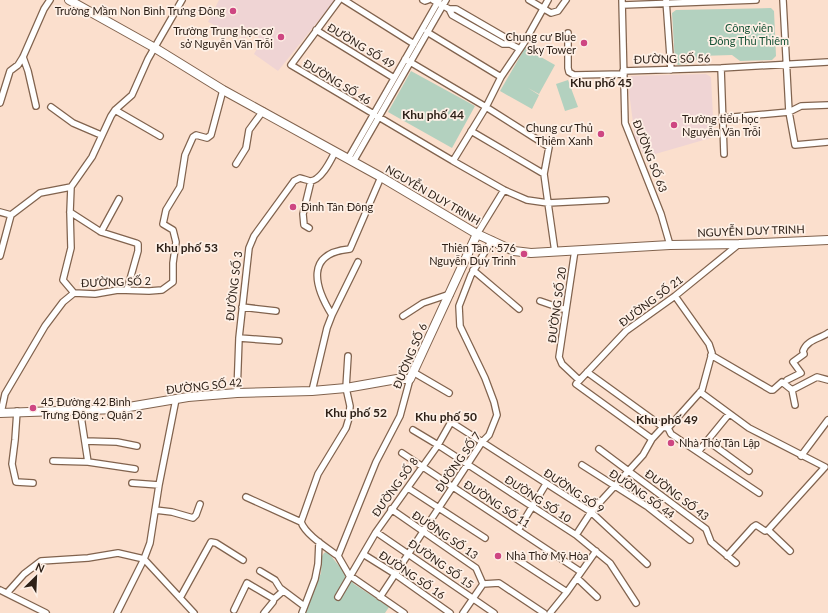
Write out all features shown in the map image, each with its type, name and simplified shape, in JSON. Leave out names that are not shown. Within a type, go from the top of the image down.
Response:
[{"type":"main road","name":"NGUYỄN DUY TRINH","points":[[69,0],[155,48],[223,90],[381,177],[477,234],[514,251],[531,253],[670,245],[828,240]]},
{"type":"main road","name":"ĐƯỜNG SỐ 6","points":[[411,375],[477,234]]},
{"type":"main road","name":"ĐƯỜNG SỐ 42","points":[[0,413],[117,409],[188,397],[237,393],[312,391],[346,388],[411,375]]},
{"type":"street","points":[[0,102],[10,71],[18,65],[23,57],[44,9],[50,0]]},
{"type":"street","points":[[0,413],[5,394],[45,326],[63,302],[74,293],[63,280],[71,248],[71,187],[92,157],[101,135],[115,110],[132,95],[148,59],[182,0]]},
{"type":"street","points":[[316,30],[339,0]]},
{"type":"street","points":[[344,0],[414,44]]},
{"type":"street","points":[[423,0],[428,0]]},
{"type":"street","points":[[529,0],[552,13],[558,11],[566,0]]},
{"type":"street","points":[[453,161],[486,107],[501,77],[520,49],[548,0]]},
{"type":"street","points":[[622,2],[756,0]]},
{"type":"street","points":[[783,0],[789,112],[795,145],[828,142]]},
{"type":"street","points":[[376,116],[427,32],[440,2],[448,8],[456,9],[506,38],[510,44],[520,49]]},
{"type":"street","name":"ĐƯỜNG SỐ 49","points":[[351,160],[376,116],[394,78],[408,61],[414,44],[440,2]]},
{"type":"street","name":"ĐƯỜNG SỐ 63","points":[[622,2],[625,124],[661,214],[670,245]]},
{"type":"street","points":[[666,2],[671,70]]},
{"type":"street","name":"ĐƯỜNG SỐ 46","points":[[316,30],[291,65],[376,116],[504,190],[527,200],[548,202],[606,200]]},
{"type":"street","name":"ĐƯỜNG SỐ 49","points":[[316,30],[394,78]]},
{"type":"street","points":[[427,32],[501,77]]},
{"type":"street","name":"ĐƯỜNG SỐ 56","points":[[568,33],[568,68],[569,72],[574,75],[828,62]]},
{"type":"street","points":[[23,57],[36,106]]},
{"type":"street","points":[[408,61],[549,146],[544,174],[555,252]]},
{"type":"street","name":"ĐƯỜNG SỐ 56","points":[[721,68],[724,154]]},
{"type":"street","name":"ĐƯỜNG SỐ 2","points":[[74,293],[95,294],[118,290],[162,290],[173,282],[173,263],[176,242],[173,230],[163,224],[166,210],[180,187],[186,155],[193,137],[196,135],[207,138],[210,136],[223,90]]},
{"type":"street","points":[[722,118],[789,112],[801,106],[828,105]]},
{"type":"street","points":[[51,107],[73,123],[101,135]]},
{"type":"street","points":[[115,110],[160,136]]},
{"type":"street","points":[[236,164],[246,148],[249,130],[263,111]]},
{"type":"street","points":[[470,131],[544,174]]},
{"type":"street","points":[[309,228],[304,225],[303,214],[311,181],[323,172],[335,152]]},
{"type":"street","points":[[332,315],[317,283],[317,271],[321,261],[327,255],[339,250],[350,249],[381,177]]},
{"type":"street","name":"ĐƯỜNG SỐ 3","points":[[237,393],[238,338],[249,248],[254,236],[296,180],[300,178],[311,181]]},
{"type":"street","points":[[0,256],[11,215],[40,193],[71,187]]},
{"type":"street","points":[[477,234],[504,190]]},
{"type":"street","points":[[101,232],[118,199]]},
{"type":"street","points":[[0,212],[11,215]]},
{"type":"street","points":[[70,212],[101,232],[136,242],[138,244],[138,251],[127,290]]},
{"type":"street","name":"ĐƯỜNG SỐ 7","points":[[380,597],[467,464],[482,442],[489,435],[497,415],[485,378],[460,326],[459,306],[473,270],[492,240]]},
{"type":"street","name":"ĐƯỜNG SỐ 21","points":[[579,380],[626,331],[675,296],[739,244]]},
{"type":"street","name":"ĐƯỜNG SỐ 20","points":[[575,250],[559,357],[562,364],[579,380],[576,384],[652,440]]},
{"type":"street","points":[[312,391],[327,328],[358,262]]},
{"type":"street","points":[[473,270],[519,309]]},
{"type":"street","points":[[403,316],[423,303],[450,294]]},
{"type":"street","points":[[576,535],[591,512],[643,455],[652,440],[702,390],[712,352],[709,344],[675,296]]},
{"type":"street","points":[[540,301],[566,310]]},
{"type":"street","points":[[242,307],[276,311]]},
{"type":"street","points":[[787,380],[801,373],[793,362],[804,354],[804,347],[808,343],[828,333]]},
{"type":"street","points":[[238,338],[279,341]]},
{"type":"street","points":[[711,355],[771,390],[774,390],[782,382],[792,390],[795,404]]},
{"type":"street","points":[[301,522],[318,474],[346,428],[349,418],[350,406],[346,388],[348,356]]},
{"type":"street","points":[[587,372],[666,427],[671,434],[760,493]]},
{"type":"street","points":[[411,375],[449,393]]},
{"type":"street","name":"ĐƯỜNG SỐ 6","points":[[338,556],[376,462],[400,416],[411,375]]},
{"type":"street","points":[[792,390],[817,377],[828,380]]},
{"type":"street","points":[[700,392],[749,428],[825,467],[768,530]]},
{"type":"street","points":[[117,613],[144,559],[150,543],[159,485],[176,399]]},
{"type":"street","points":[[80,410],[88,462]]},
{"type":"street","points":[[16,412],[12,464],[16,482],[33,484]]},
{"type":"street","points":[[698,452],[729,414]]},
{"type":"street","points":[[801,456],[828,420]]},
{"type":"street","name":"ĐƯỜNG SỐ 8","points":[[338,597],[349,575],[390,509],[408,488],[438,445],[451,422],[482,442]]},
{"type":"street","name":"ĐƯỜNG SỐ 10","points":[[413,430],[576,535],[610,563],[636,603]]},
{"type":"street","points":[[85,441],[117,442],[137,446]]},
{"type":"street","points":[[708,441],[749,471]]},
{"type":"street","name":"ĐƯỜNG SỐ 9","points":[[482,442],[591,512],[647,564]]},
{"type":"street","name":"ĐƯỜNG SỐ 43","points":[[599,449],[706,529],[711,542],[736,563]]},
{"type":"street","name":"ĐƯỜNG SỐ 11","points":[[402,453],[581,572]]},
{"type":"street","points":[[53,461],[88,462],[135,469]]},
{"type":"street","name":"ĐƯỜNG SỐ 44","points":[[582,465],[648,507],[690,540]]},
{"type":"street","points":[[132,483],[159,485]]},
{"type":"street","points":[[518,530],[546,484]]},
{"type":"street","points":[[408,488],[485,538]]},
{"type":"street","points":[[246,497],[301,522],[319,542],[338,556],[349,575],[404,613]]},
{"type":"street","points":[[155,510],[172,512],[193,518],[196,515],[200,504]]},
{"type":"street","name":"ĐƯỜNG SỐ 13","points":[[390,509],[476,568],[482,584]]},
{"type":"street","points":[[728,556],[754,526],[758,526],[765,531],[768,530],[790,551]]},
{"type":"street","name":"ĐƯỜNG SỐ 15","points":[[376,532],[494,613]]},
{"type":"street","points":[[180,598],[211,542],[216,543],[243,560]]},
{"type":"street","points":[[302,613],[315,579],[318,564],[319,542]]},
{"type":"street","points":[[550,613],[596,551]]},
{"type":"street","points":[[7,593],[24,574],[41,562],[88,558],[118,553],[144,559],[194,613]]},
{"type":"street","name":"ĐƯỜNG SỐ 16","points":[[363,554],[395,574],[450,613]]},
{"type":"street","points":[[515,558],[567,592]]},
{"type":"street","points":[[260,571],[274,580],[283,591],[304,606]]},
{"type":"street","points":[[577,578],[597,597]]},
{"type":"street","points":[[234,610],[248,582],[274,599]]},
{"type":"street","points":[[463,613],[482,584],[499,583],[544,613]]},
{"type":"street","points":[[0,590],[46,613]]},
{"type":"street","points":[[264,613],[274,599],[283,591]]},
{"type":"shaded area","name":"Trường Trung học cơ sở Nguyễn Văn Trỗi","points":[[219,0],[335,0],[278,71],[254,54],[262,40],[249,31],[245,39],[208,22]]},
{"type":"shaded area","name":"Trường tiểu học Nguyễn Văn Trỗi","points":[[706,74],[711,77],[714,137],[645,157],[635,138],[629,92],[631,76]]},
{"type":"green space","name":"Công viên Đông Thủ Thiêm","points":[[771,8],[774,11],[776,56],[772,60],[740,61],[732,55],[700,56],[693,63],[678,65],[675,62],[672,13],[676,10]]},
{"type":"green space","points":[[525,48],[555,65],[539,94],[528,88],[539,95],[532,109],[500,91]]},
{"type":"green space","points":[[411,71],[475,106],[452,148],[388,112]]},
{"type":"green space","points":[[568,80],[578,107],[565,111],[556,84]]},
{"type":"green space","points":[[326,552],[354,584],[389,607],[385,613],[305,613],[306,607],[321,573],[322,556]]},
{"type":"place","name":"Trường Mầm Non Bình Trưng Đông","points":[[233,11]]},
{"type":"place","name":"Trường Trung học cơ sở Nguyễn Văn Trỗi","points":[[281,37]]},
{"type":"place","name":"Chung cư Blue Sky Tower","points":[[584,43]]},
{"type":"place","name":"Trường tiểu học Nguyễn Văn Trỗi","points":[[674,125]]},
{"type":"place","name":"Chung cư Thủ Thiêm Xanh","points":[[601,134]]},
{"type":"place","name":"Đình Tân Đông","points":[[293,207]]},
{"type":"place","name":"Thiên Tân : 576 Nguyễn Duy Trinh","points":[[524,254]]},
{"type":"place","name":"45 Đường 42 Bình Trưng Đông . Quận 2","points":[[33,408]]},
{"type":"place","name":"Nhà Thờ Tân Lập","points":[[671,443]]},
{"type":"place","name":"Nhà Thờ Mỹ Hòa","points":[[498,556]]},
{"type":"district","name":"Khu phố 45","points":[[601,83]]},
{"type":"district","name":"Khu phố 44","points":[[433,115]]},
{"type":"district","name":"Khu phố 53","points":[[187,248]]},
{"type":"district","name":"Khu phố 52","points":[[356,413]]},
{"type":"district","name":"Khu phố 50","points":[[446,417]]},
{"type":"district","name":"Khu phố 49","points":[[667,420]]}]
